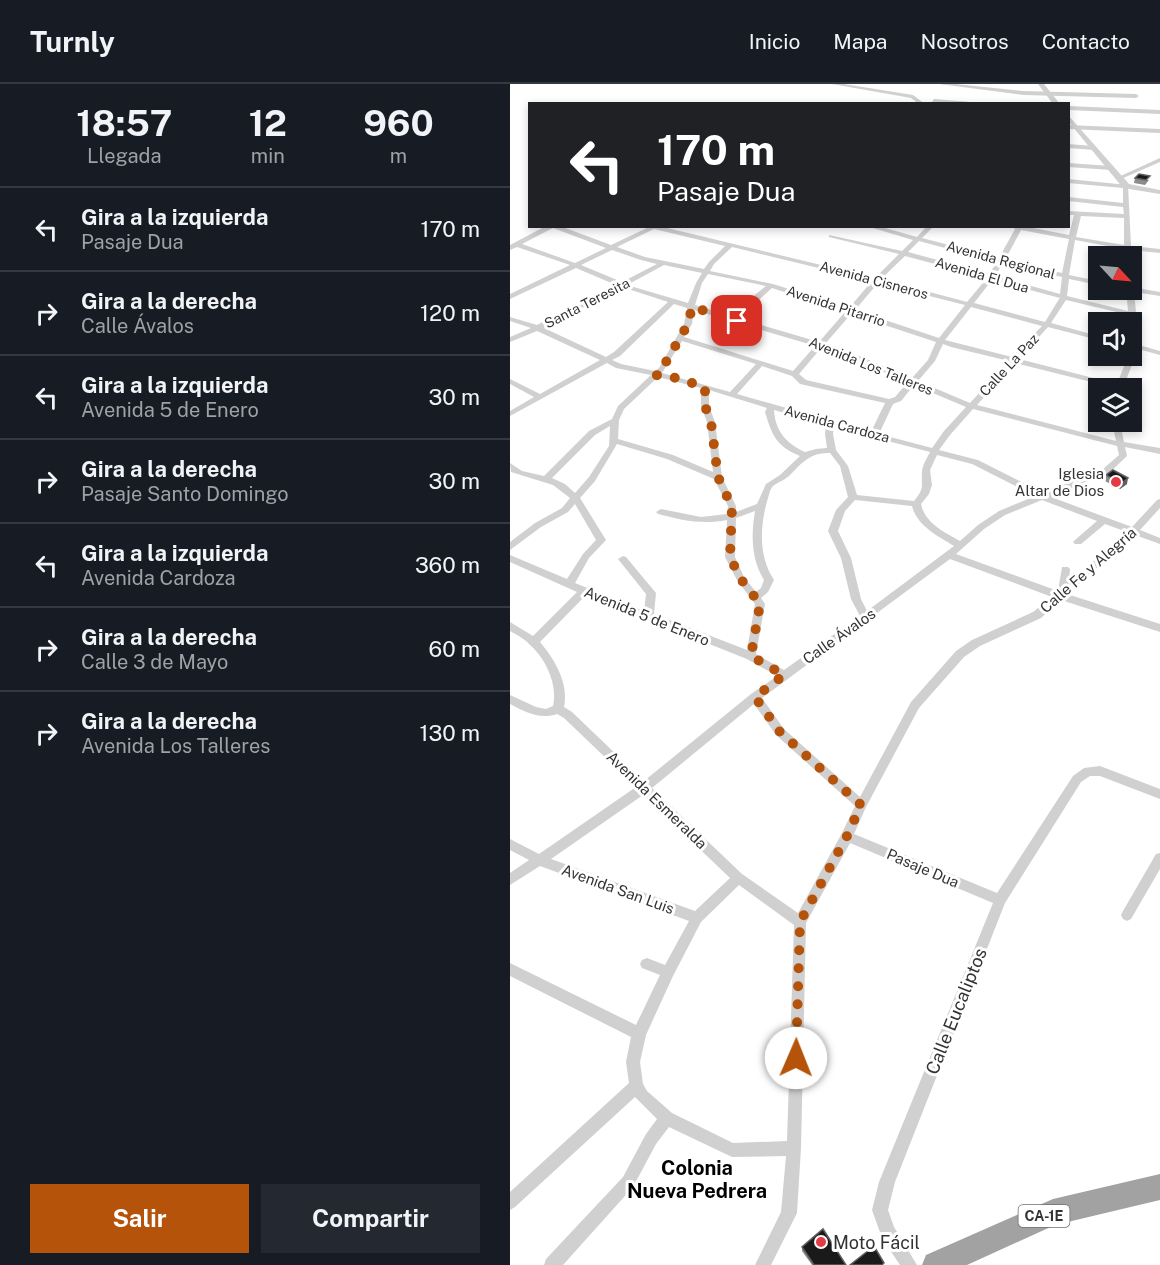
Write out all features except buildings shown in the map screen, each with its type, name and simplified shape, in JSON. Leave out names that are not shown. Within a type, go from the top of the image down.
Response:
[{"type":"highway","name":"CA-1E","points":[[936,1265],[1053,1212],[1160,1187]]},
{"type":"street","points":[[835,84],[913,97],[919,102]]},
{"type":"street","points":[[933,102],[942,84],[1049,94],[1136,96]]},
{"type":"street","points":[[1041,84],[1055,102]]},
{"type":"street","points":[[1070,108],[1160,112]]},
{"type":"street","points":[[1072,127],[1160,131]]},
{"type":"street","points":[[1072,127],[1094,148],[1126,186],[1127,246]]},
{"type":"street","points":[[1070,146],[1094,148]]},
{"type":"street","points":[[1119,178],[1160,160]]},
{"type":"street","points":[[1070,165],[1111,168]]},
{"type":"street","points":[[1148,167],[1160,170]]},
{"type":"street","points":[[1070,181],[1126,186],[1160,192]]},
{"type":"street","points":[[1070,199],[1126,205]]},
{"type":"street","points":[[1070,213],[1125,216]]},
{"type":"street","name":"Calle La Paz","points":[[913,504],[925,494],[928,485],[926,471],[935,450],[971,406],[1046,325],[1063,299],[1078,213]]},
{"type":"street","points":[[514,246],[548,228]]},
{"type":"street","name":"Avenida Pitarrio","points":[[557,228],[609,248],[662,264],[771,285],[941,340],[1088,380]]},
{"type":"street","points":[[510,297],[648,228]]},
{"type":"street","name":"Avenida Cisneros","points":[[654,228],[876,281],[1088,336]]},
{"type":"street","name":"Avenida Regional","points":[[878,228],[1065,278],[1088,281]]},
{"type":"street","points":[[795,374],[876,281],[929,228]]},
{"type":"street","points":[[679,338],[795,374],[802,382],[890,402],[898,399],[931,361],[941,340],[991,277],[1018,228]]},
{"type":"street","points":[[1023,228],[1116,246]]},
{"type":"street","name":"Avenida El Dua","points":[[831,236],[991,277],[1063,299],[1125,312]]},
{"type":"street","points":[[510,547],[538,525],[565,510],[604,463],[614,446],[615,420],[621,408],[662,369],[688,324],[699,283],[711,263],[730,245]]},
{"type":"street","name":"Avenida Los Talleres","points":[[514,246],[575,265],[622,285],[672,302],[820,345],[971,406],[1084,436],[1160,451]]},
{"type":"street","points":[[1142,249],[1160,251]]},
{"type":"street","name":"Santa Teresita","points":[[510,340],[662,264]]},
{"type":"street","points":[[737,321],[749,304],[771,285]]},
{"type":"street","points":[[1142,291],[1160,294]]},
{"type":"street","points":[[510,414],[617,354],[672,302]]},
{"type":"street","name":"Avenida Cardoza","points":[[510,319],[538,327],[619,366],[676,378],[771,407],[975,462],[1043,497],[1160,541]]},
{"type":"street","points":[[1142,348],[1160,353]]},
{"type":"street","points":[[731,395],[761,363]]},
{"type":"street","points":[[510,381],[539,397]]},
{"type":"street","points":[[705,387],[705,406],[711,422],[718,477],[732,507],[730,557],[740,578],[760,604],[751,656]]},
{"type":"street","points":[[874,435],[890,402]]},
{"type":"street","points":[[771,407],[769,412],[778,440],[787,449],[803,454]]},
{"type":"street","points":[[546,478],[592,433],[615,420]]},
{"type":"street","points":[[830,423],[832,451]]},
{"type":"street","points":[[1118,432],[1120,443]]},
{"type":"street","points":[[613,440],[678,460],[718,477]]},
{"type":"street","name":"Calle Ávalos","points":[[510,880],[644,788],[755,697],[865,618],[1002,513],[1106,471],[1123,456],[1120,443]]},
{"type":"street","points":[[756,597],[765,590],[769,580],[763,573],[757,553],[762,505],[770,484],[780,479],[803,454],[816,450],[832,451],[840,457],[849,476],[853,496]]},
{"type":"street","points":[[511,469],[546,478],[562,486],[576,497],[601,540],[586,556],[569,584]]},
{"type":"street","points":[[853,496],[913,504],[926,522],[960,545]]},
{"type":"street","points":[[853,496],[841,510],[833,531],[846,558],[856,599],[865,618]]},
{"type":"street","name":"Calle Fe y Alegría","points":[[763,1265],[789,1213],[794,1148],[800,922],[915,705],[960,654],[976,643],[1036,615],[1132,532],[1160,502]]},
{"type":"street","points":[[661,512],[689,520],[733,518],[762,505]]},
{"type":"street","points":[[1078,542],[1103,520]]},
{"type":"street","points":[[949,555],[1160,627]]},
{"type":"street","name":"Avenida 5 de Enero","points":[[510,558],[584,591],[751,656],[784,675]]},
{"type":"street","points":[[623,559],[651,593],[649,615]]},
{"type":"street","points":[[1060,593],[1065,569]]},
{"type":"street","points":[[534,642],[584,591]]},
{"type":"street","points":[[510,626],[534,642],[544,652],[561,690],[558,709],[550,713],[540,713],[510,699]]},
{"type":"street","points":[[755,697],[780,732],[861,805]]},
{"type":"street","name":"Avenida Esmeralda","points":[[558,709],[568,715],[738,878],[800,922]]},
{"type":"street","name":"Calle Eucaliptos","points":[[909,1265],[888,1232],[880,1210],[887,1182],[1000,900],[1077,779],[1088,771],[1100,771],[1160,794]]},
{"type":"street","name":"Pasaje Dua","points":[[847,836],[1000,900]]},
{"type":"street","name":"Avenida San Luis","points":[[510,844],[539,860],[697,918]]},
{"type":"street","points":[[1127,915],[1160,858]]},
{"type":"street","points":[[738,878],[697,918],[668,972],[639,1034],[633,1062],[636,1086],[642,1096],[667,1118],[732,1150],[794,1148]]},
{"type":"street","points":[[647,964],[668,972]]},
{"type":"street","points":[[510,969],[639,1034]]},
{"type":"street","points":[[510,1202],[636,1086]]},
{"type":"street","points":[[552,1265],[628,1182],[651,1139],[667,1118]]},
{"type":"place","name":"Iglesia Altar de Dios","points":[[1116,482]]},
{"type":"place","name":"Moto Fácil","points":[[821,1242]]},
{"type":"district","name":"Colonia Nueva Pedrera","points":[[697,1180]]},
{"type":"route","points":[[737,321],[692,307],[688,324],[662,369],[656,375],[676,378],[705,387],[705,406],[711,422],[718,477],[732,507],[730,557],[740,578],[760,604],[751,656],[784,675],[755,697],[780,732],[861,805],[847,836],[800,922],[796,1058]]}]
